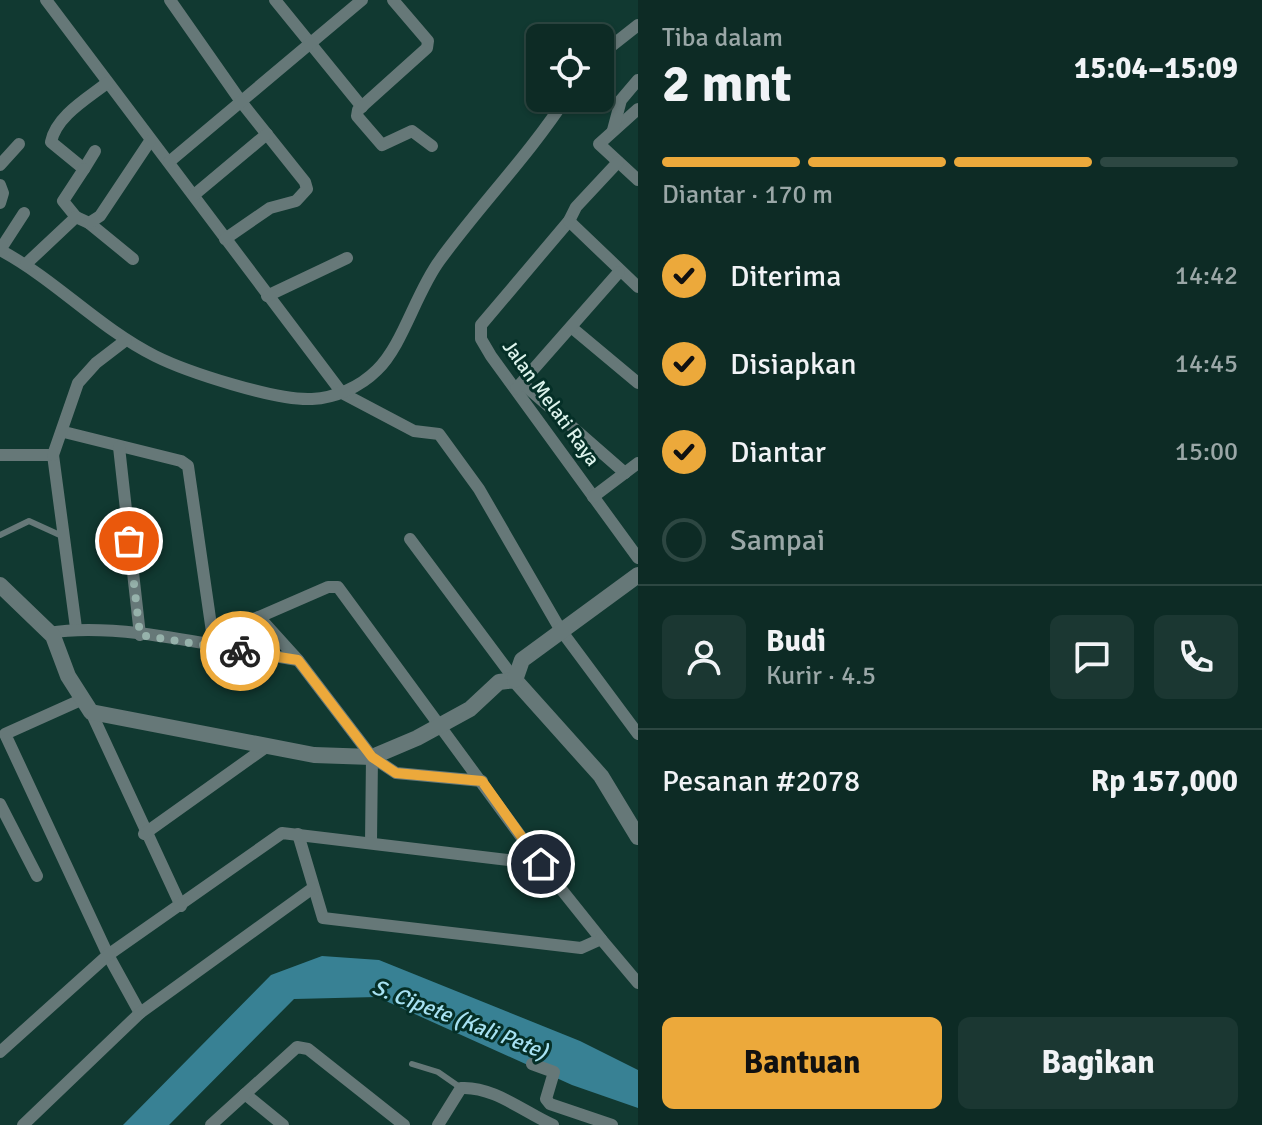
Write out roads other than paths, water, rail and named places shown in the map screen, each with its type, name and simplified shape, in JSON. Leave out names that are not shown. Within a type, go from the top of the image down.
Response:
[{"type":"street","points":[[46,0],[342,393],[414,431],[439,434],[479,489],[560,629],[638,734]]},
{"type":"street","points":[[170,0],[242,103],[303,177],[307,189],[296,201],[270,208],[225,239]]},
{"type":"street","points":[[275,0],[362,107]]},
{"type":"street","points":[[169,162],[362,0]]},
{"type":"street","points":[[393,0],[428,41],[428,46],[362,107],[357,116],[379,144],[387,145],[412,131],[432,146]]},
{"type":"street","points":[[614,44],[638,25]]},
{"type":"street","points":[[613,130],[621,100],[638,80]]},
{"type":"street","points":[[84,169],[51,142],[52,133],[65,117],[107,83]]},
{"type":"street","points":[[638,109],[599,145],[638,180]]},
{"type":"street","points":[[24,213],[0,250],[26,264],[126,340],[182,367],[289,398],[309,400],[342,393],[377,370],[431,272],[555,112]]},
{"type":"street","points":[[194,195],[267,134]]},
{"type":"street","points":[[89,223],[100,216],[150,141]]},
{"type":"street","points":[[0,165],[19,144]]},
{"type":"street","points":[[95,151],[63,201],[76,217],[89,223],[133,259]]},
{"type":"street","name":"Jalan Melati Raya","points":[[618,162],[576,207],[569,221],[481,325],[481,339],[519,386],[638,558]]},
{"type":"street","points":[[0,185],[3,193],[0,203]]},
{"type":"street","points":[[26,264],[76,217]]},
{"type":"street","points":[[569,221],[638,287]]},
{"type":"street","points":[[267,296],[347,258]]},
{"type":"street","points":[[619,272],[519,386],[625,473]]},
{"type":"street","points":[[571,327],[638,383]]},
{"type":"street","points":[[76,628],[53,455],[64,432],[78,383],[96,363],[126,340]]},
{"type":"street","points":[[64,432],[181,461],[190,470],[212,632],[219,648]]},
{"type":"street","points":[[119,447],[140,635]]},
{"type":"street","points":[[0,455],[53,455]]},
{"type":"street","points":[[593,497],[638,463]]},
{"type":"street","points":[[410,539],[515,680],[601,776],[638,837]]},
{"type":"street","points":[[515,680],[522,660],[560,629],[638,575]]},
{"type":"street","points":[[0,585],[49,633],[87,705],[144,834],[181,906]]},
{"type":"street","points":[[212,632],[336,586],[442,725],[541,864],[638,983]]},
{"type":"street","points":[[259,617],[298,660],[372,757],[396,773],[482,781]]},
{"type":"street","points":[[49,633],[76,628],[298,660]]},
{"type":"street","points":[[140,1013],[108,955],[2,732],[87,705],[266,747],[314,755],[372,757],[470,709],[499,682],[515,680]]},
{"type":"street","points":[[144,834],[266,747]]},
{"type":"street","points":[[371,842],[372,757]]},
{"type":"street","points":[[0,804],[37,876]]},
{"type":"street","points":[[0,1052],[108,955],[279,835],[298,834],[371,842],[541,864]]},
{"type":"street","points":[[298,834],[320,914],[325,918],[581,948],[601,939]]},
{"type":"street","points":[[23,1125],[140,1013],[313,888]]},
{"type":"street","points":[[211,1125],[291,1050],[301,1047],[404,1125]]},
{"type":"street","points":[[532,1064],[554,1072],[546,1099],[550,1104],[612,1125]]},
{"type":"street","points":[[438,1125],[461,1088],[477,1088],[495,1095],[553,1125]]},
{"type":"street","points":[[245,1094],[283,1125]]},
{"type":"lane","points":[[0,535],[29,521],[64,537]]},
{"type":"lane","points":[[412,1064],[446,1076],[461,1088]]},
{"type":"water","name":"S. Cipete (Kali Pete)","points":[[322,956],[379,960],[580,1041],[638,1070],[638,1108],[572,1085],[377,997],[294,999],[169,1125],[123,1125],[271,975]]}]
